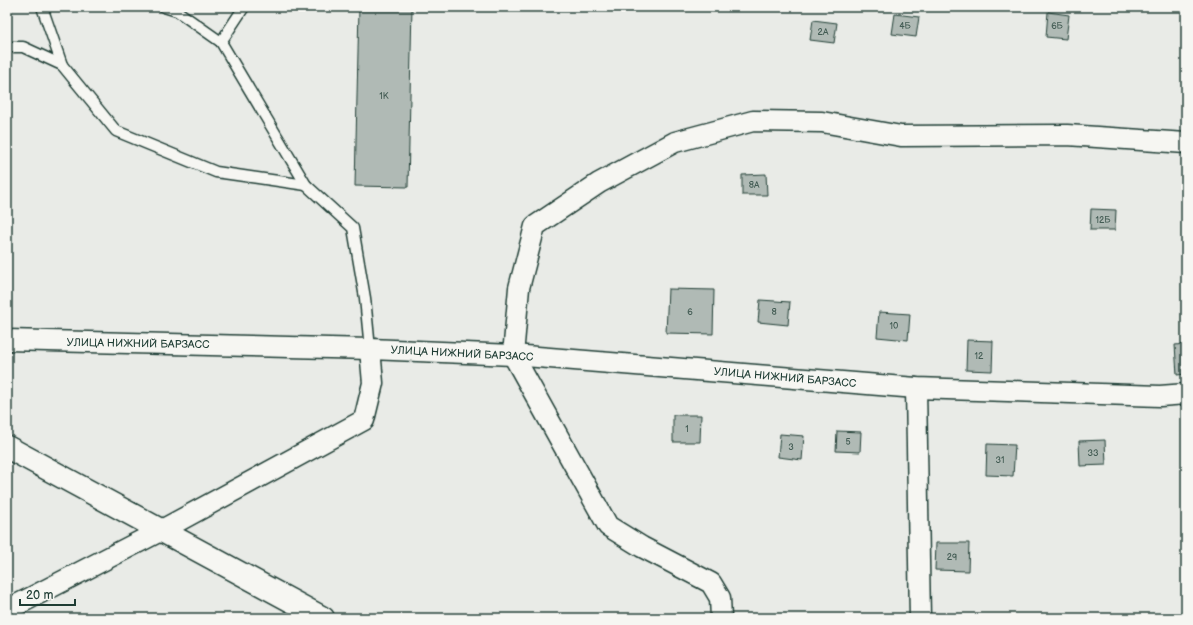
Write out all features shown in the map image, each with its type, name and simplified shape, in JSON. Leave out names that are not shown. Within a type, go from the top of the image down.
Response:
[{"type":"main road","points":[[7,447],[323,618]]},
{"type":"street","points":[[721,618],[720,598],[712,583],[642,547],[608,526],[513,355],[520,288],[535,226],[599,183],[675,142],[753,121],[822,122],[901,136],[1067,135],[1186,143]]},
{"type":"street","name":"УЛИЦА НИЖНИЙ БАРЗАСС","points":[[7,340],[370,348],[513,355],[916,388],[1160,396],[1186,394]]},
{"type":"street","points":[[7,610],[160,531],[364,420],[373,384],[370,348]]},
{"type":"street","points":[[916,388],[920,618]]},
{"type":"lane","points":[[42,7],[62,65],[116,131],[216,172],[306,185]]},
{"type":"lane","points":[[164,7],[177,11],[221,42],[306,185],[352,228],[365,298],[370,348]]},
{"type":"lane","points":[[221,42],[244,7]]},
{"type":"lane","points":[[7,47],[23,47],[62,65]]},
{"type":"building","points":[[359,7],[412,7],[408,187],[355,186]]},
{"type":"building","points":[[1048,12],[1069,15],[1066,39],[1046,37]]},
{"type":"building","points":[[895,14],[919,17],[916,37],[892,34]]},
{"type":"building","points":[[813,20],[837,23],[834,43],[810,40]]},
{"type":"building","points":[[766,174],[767,195],[742,195],[742,175]]},
{"type":"building","points":[[1091,209],[1116,210],[1115,230],[1090,230]]},
{"type":"building","points":[[668,289],[714,290],[713,334],[666,333]]},
{"type":"building","points":[[760,300],[790,302],[788,325],[758,322]]},
{"type":"building","points":[[879,312],[910,314],[908,340],[877,337]]},
{"type":"building","points":[[967,340],[993,341],[992,371],[966,370]]},
{"type":"building","points":[[1186,344],[1186,374],[1177,375],[1175,345]]},
{"type":"building","points":[[673,415],[701,415],[700,442],[673,442]]},
{"type":"building","points":[[837,431],[861,432],[860,452],[836,451]]},
{"type":"building","points":[[780,434],[804,436],[802,460],[778,457]]},
{"type":"building","points":[[1105,440],[1106,465],[1080,466],[1079,441]]},
{"type":"building","points":[[987,444],[1015,445],[1013,476],[986,475]]},
{"type":"building","points":[[936,543],[969,543],[968,571],[935,570]]}]
